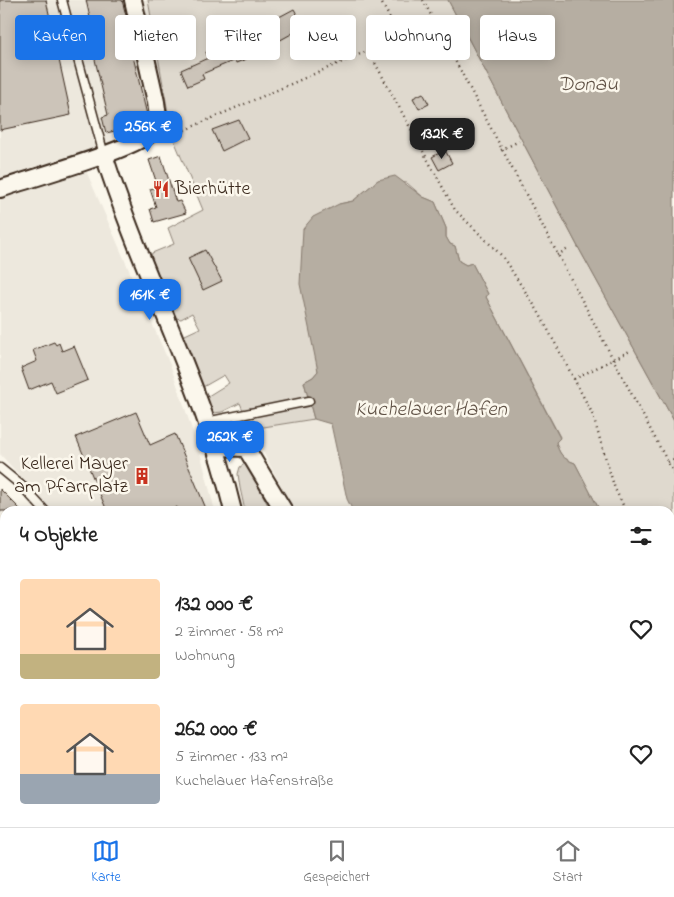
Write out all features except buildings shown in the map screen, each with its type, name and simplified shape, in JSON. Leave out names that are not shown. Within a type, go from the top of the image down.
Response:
[{"type":"street","points":[[0,189],[104,155],[144,138],[155,130],[158,119],[156,102],[132,0]]},
{"type":"street","points":[[104,155],[206,422],[232,506]]},
{"type":"street","points":[[215,447],[246,448],[281,506]]},
{"type":"lane","points":[[62,0],[104,155]]},
{"type":"lane","points":[[206,422],[309,401]]},
{"type":"lane","points":[[0,468],[22,486],[40,506]]},
{"type":"path","points":[[380,0],[388,15]]},
{"type":"path","points":[[423,0],[431,15]]},
{"type":"path","points":[[155,130],[180,132],[366,51]]},
{"type":"path","points":[[373,60],[455,210],[502,256],[538,310],[592,413],[614,489],[623,506]]},
{"type":"path","points":[[454,60],[674,474]]},
{"type":"path","points":[[501,150],[518,142]]},
{"type":"path","points":[[557,254],[570,248]]},
{"type":"path","points":[[574,379],[632,350]]},
{"type":"path","points":[[668,462],[674,459]]},
{"type":"shaded area","points":[[0,0],[148,0],[151,15],[115,15],[115,60],[159,60],[172,135],[84,166],[171,367],[201,456],[214,506],[47,506],[0,454]]},
{"type":"shaded area","points":[[148,0],[448,0],[456,15],[366,15],[366,60],[470,60],[470,42],[577,245],[674,421],[674,506],[597,506],[575,463],[562,456],[556,442],[560,437],[486,297],[488,294],[472,263],[466,265],[459,261],[455,246],[450,244],[446,237],[446,228],[435,202],[423,197],[407,183],[378,180],[353,201],[339,204],[316,357],[318,371],[313,377],[304,382],[314,419],[251,429],[240,403],[222,412],[213,413],[206,403],[208,396],[229,383],[224,375],[203,387],[200,384],[184,339],[185,335],[200,328],[192,313],[181,319],[176,318],[151,257],[152,253],[174,244],[168,228],[203,210],[172,135],[159,60],[196,60],[196,15],[151,15]]},
{"type":"shaded area","points":[[314,419],[331,423],[347,499],[350,506],[291,506],[251,429]]},
{"type":"shaded area","points":[[246,463],[268,506],[244,506],[238,474],[240,467]]},
{"type":"water","name":"Donau","points":[[448,0],[674,0],[674,421],[577,245],[470,42],[470,15],[456,15]]},
{"type":"water","name":"Kuchelauer Hafen","points":[[395,176],[423,197],[435,202],[446,228],[446,237],[450,244],[455,246],[459,261],[466,265],[472,263],[488,294],[486,297],[560,438],[556,442],[560,453],[567,460],[575,463],[597,506],[350,506],[347,499],[331,424],[314,419],[304,382],[313,377],[318,371],[300,284],[303,229],[313,217],[339,204],[353,201],[378,180]]},
{"type":"place","name":"Bierhütte","points":[[161,189]]},
{"type":"place","name":"Kellerei Mayer am Pfarrplatz","points":[[142,476]]}]
